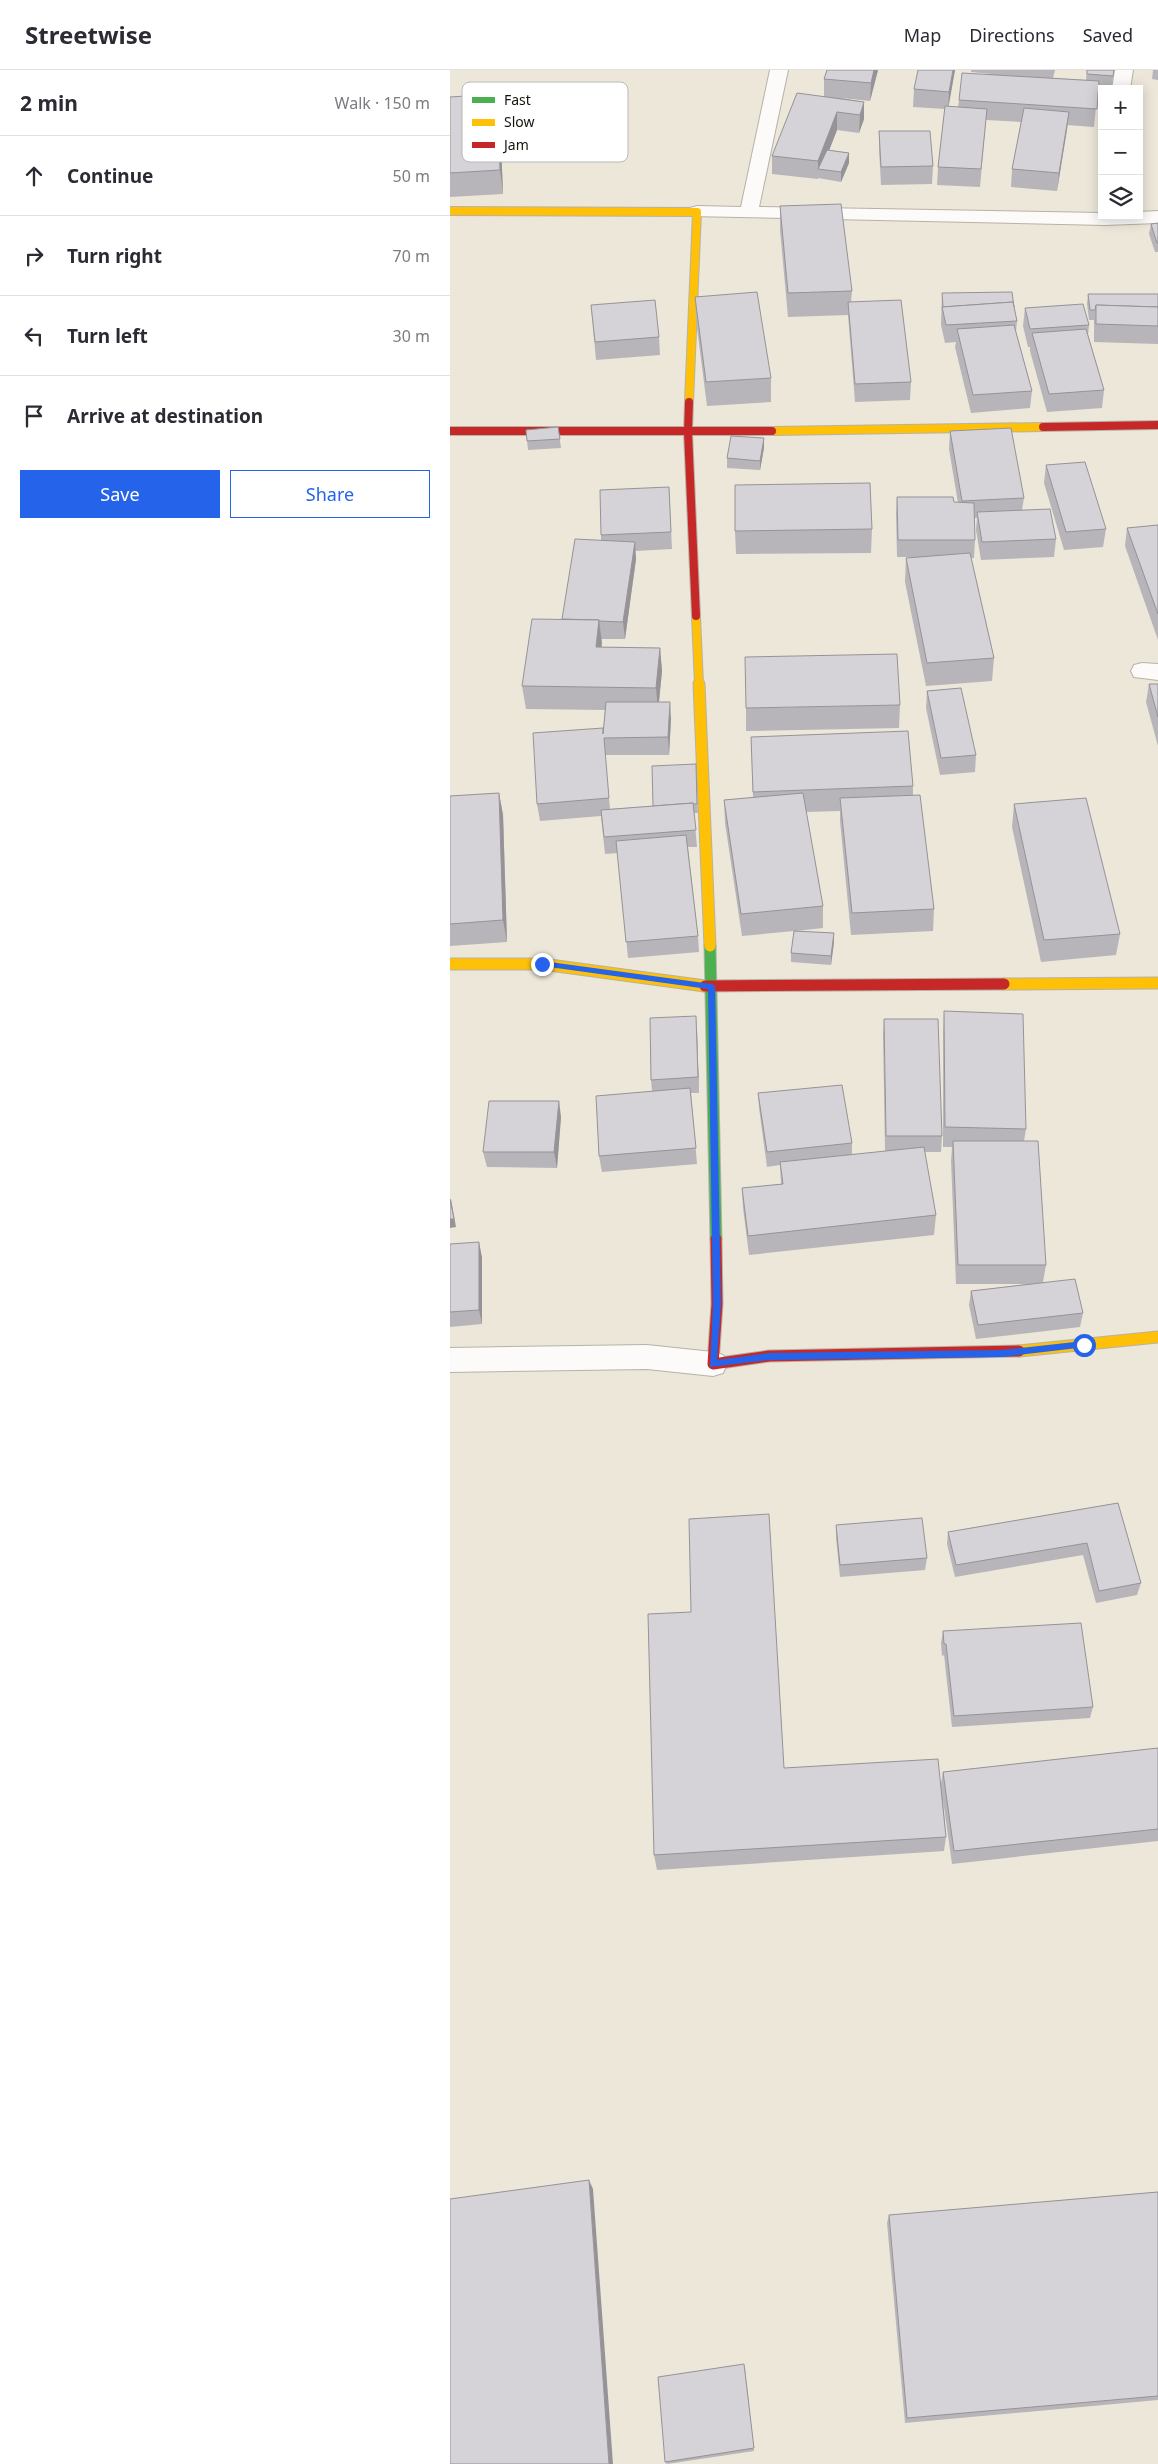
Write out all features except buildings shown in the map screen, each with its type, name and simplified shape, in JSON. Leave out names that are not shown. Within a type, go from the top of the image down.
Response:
[{"type":"street","points":[[749,212],[779,70]]},
{"type":"street","points":[[1122,85],[1124,70]]},
{"type":"street","points":[[450,211],[749,212],[1098,218]]},
{"type":"street","points":[[697,212],[688,432],[712,986],[717,1304],[713,1364]]},
{"type":"street","points":[[1143,217],[1158,217]]},
{"type":"street","points":[[450,431],[688,432],[1158,425]]},
{"type":"street","points":[[450,964],[542,964],[712,986],[1158,983]]},
{"type":"street","points":[[450,1360],[647,1357],[713,1364],[769,1356],[1002,1353],[1158,1337]]},
{"type":"traffic: fast","points":[[710,946],[716,1239]]},
{"type":"traffic: slow","points":[[450,211],[697,212],[689,402]]},
{"type":"traffic: slow","points":[[772,431],[1043,427]]},
{"type":"traffic: slow","points":[[696,616],[710,946]]},
{"type":"traffic: slow","points":[[450,964],[542,964],[705,986]]},
{"type":"traffic: slow","points":[[1004,984],[1158,983]]},
{"type":"traffic: slow","points":[[1019,1351],[1158,1337]]},
{"type":"traffic: jam","points":[[689,402],[688,432],[696,616]]},
{"type":"traffic: jam","points":[[1043,427],[1158,425]]},
{"type":"traffic: jam","points":[[450,431],[772,431]]},
{"type":"traffic: jam","points":[[705,986],[1004,984]]},
{"type":"traffic: jam","points":[[716,1239],[717,1304],[713,1364],[769,1356],[1019,1351]]},
{"type":"route","points":[[542,964],[712,986],[717,1304],[713,1364],[769,1356],[1002,1353],[1084,1345]]}]
